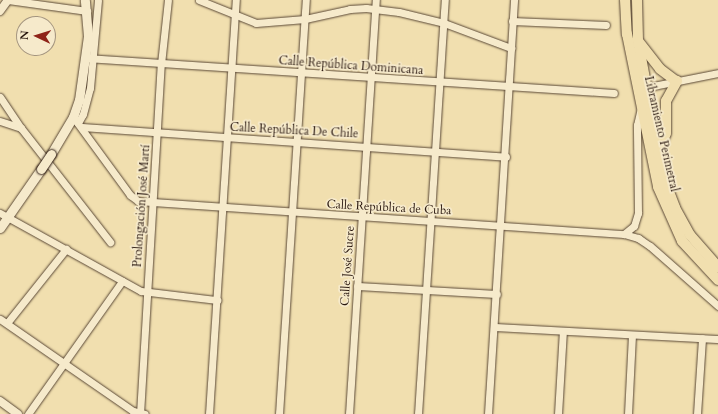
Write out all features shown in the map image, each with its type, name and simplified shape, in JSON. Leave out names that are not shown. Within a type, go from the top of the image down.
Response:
[{"type":"main road","points":[[0,228],[4,215],[41,169],[51,154],[78,122],[90,58],[85,0]]},
{"type":"main road","name":"Libramiento Perimetral","points":[[625,0],[627,34],[640,108],[652,166],[664,205],[682,241],[718,280]]},
{"type":"main road","name":"Libramiento Perimetral","points":[[637,0],[638,41],[658,154],[668,193],[683,224],[700,249],[718,267]]},
{"type":"main road","points":[[638,41],[660,69],[677,81],[666,101],[666,133],[658,154]]},
{"type":"street","points":[[0,11],[8,0],[87,11]]},
{"type":"street","points":[[90,58],[98,0]]},
{"type":"street","name":"Prolongación José Martí","points":[[142,414],[152,203],[161,64],[168,0]]},
{"type":"street","points":[[199,0],[235,16],[256,23],[305,19],[350,9],[376,9],[444,23],[511,48]]},
{"type":"street","points":[[210,414],[236,0]]},
{"type":"street","points":[[279,414],[303,73],[306,0]]},
{"type":"street","name":"Calle José Sucre","points":[[349,414],[376,0]]},
{"type":"street","points":[[418,414],[445,0]]},
{"type":"street","points":[[488,414],[502,225],[514,0]]},
{"type":"street","points":[[512,21],[606,25]]},
{"type":"street","name":"Calle República Dominicana","points":[[90,58],[439,83],[614,93]]},
{"type":"street","points":[[637,90],[718,73]]},
{"type":"street","points":[[0,97],[21,128],[110,242]]},
{"type":"street","points":[[624,234],[634,226],[638,213],[637,125],[640,108]]},
{"type":"street","points":[[0,121],[21,128]]},
{"type":"street","name":"Calle República De Chile","points":[[78,122],[157,133],[506,157]]},
{"type":"street","name":"Calle República de Cuba","points":[[78,122],[130,195],[138,201],[362,218],[502,225],[624,234],[638,238],[650,246],[718,306]]},
{"type":"street","points":[[4,215],[122,281],[148,293],[217,300]]},
{"type":"street","points":[[7,324],[66,249]]},
{"type":"street","points":[[28,414],[122,281]]},
{"type":"street","points":[[357,286],[497,294]]},
{"type":"street","points":[[0,319],[64,364],[142,414]]},
{"type":"street","points":[[494,327],[718,340]]},
{"type":"street","points":[[558,414],[563,331]]},
{"type":"street","points":[[628,414],[632,335]]},
{"type":"street","points":[[696,414],[702,338]]},
{"type":"street","points":[[0,401],[18,414]]}]
